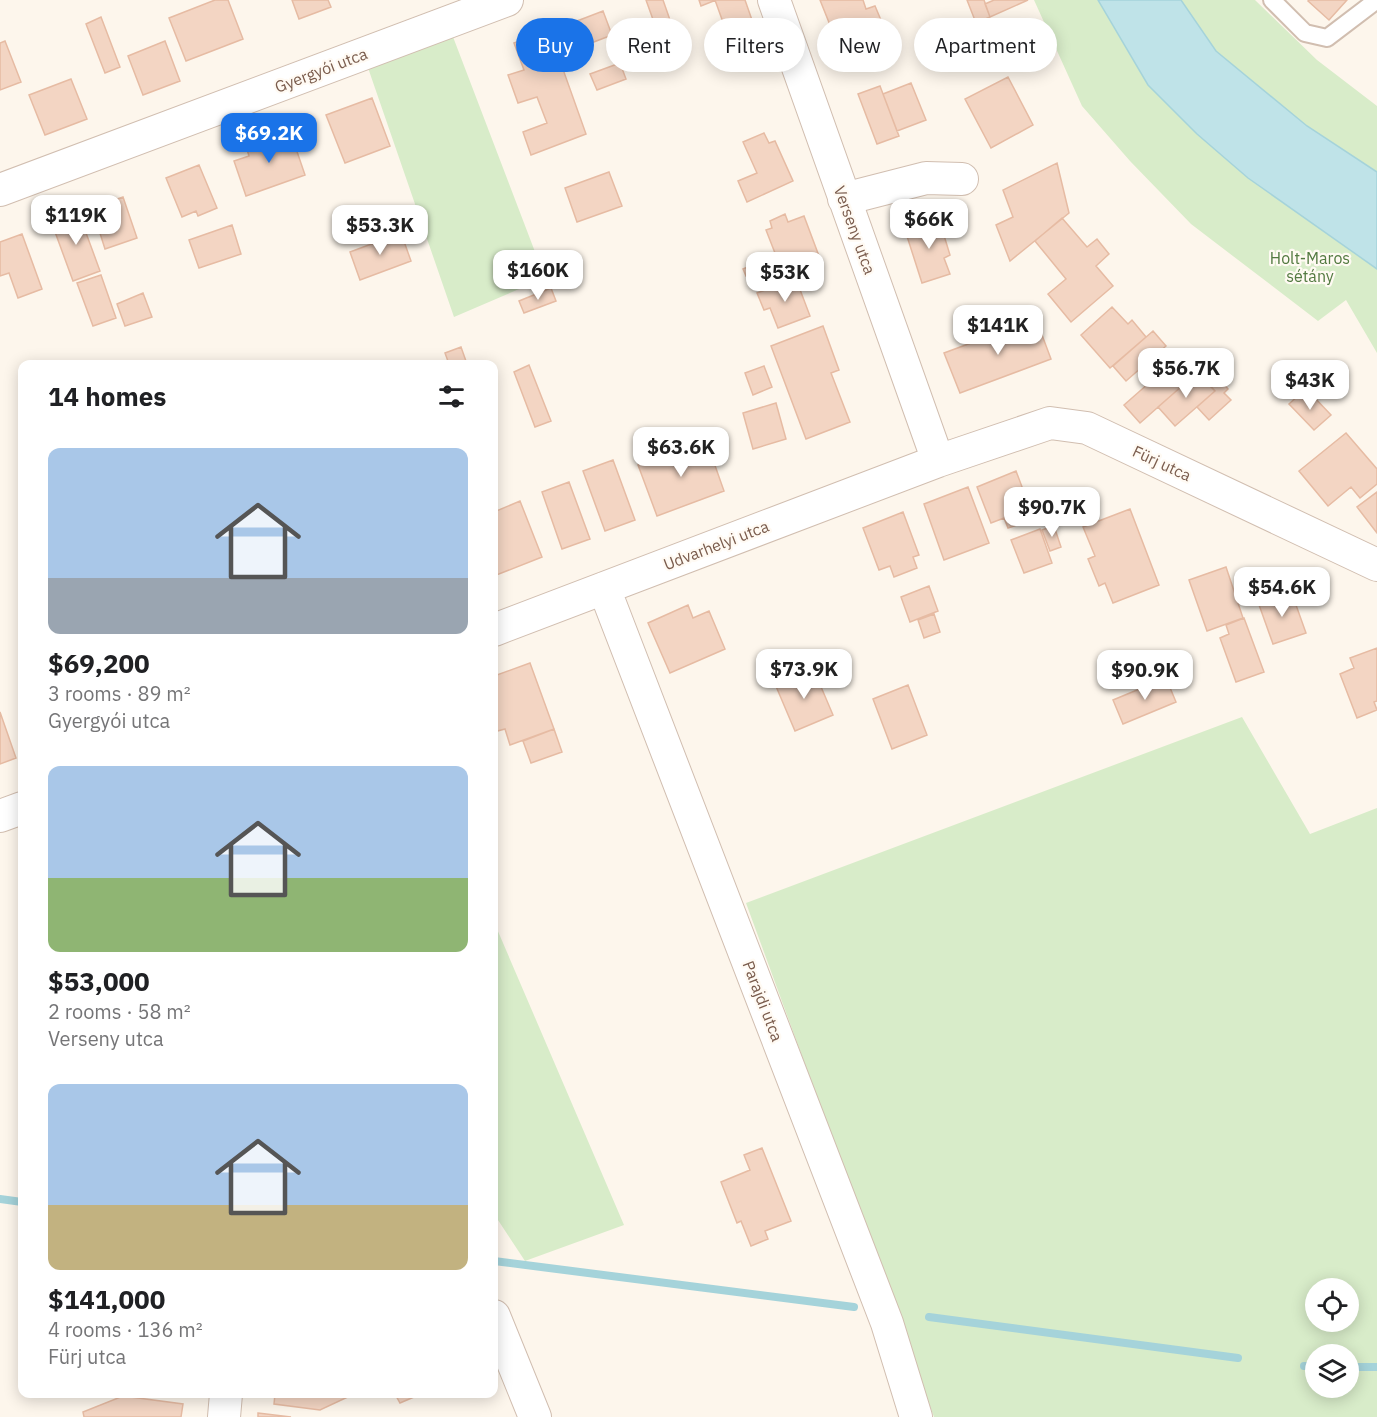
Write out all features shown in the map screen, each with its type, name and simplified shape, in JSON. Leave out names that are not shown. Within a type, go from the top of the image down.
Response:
[{"type":"street","name":"Gyergyói utca","points":[[0,190],[507,0]]},
{"type":"street","name":"Verseny utca","points":[[774,0],[938,460]]},
{"type":"street","points":[[844,199],[926,178],[962,179]]},
{"type":"street","name":"Fürj utca","points":[[938,460],[1050,423],[1088,428],[1377,565]]},
{"type":"street","name":"Udvarhelyi utca","points":[[498,628],[938,460]]},
{"type":"street","name":"Parajdi utca","points":[[604,588],[887,1323],[916,1417]]},
{"type":"street","points":[[0,816],[18,809]]},
{"type":"street","points":[[498,1326],[535,1417]]},
{"type":"street","points":[[224,1417],[226,1398]]},
{"type":"lane","points":[[1272,0],[1305,33],[1327,38],[1377,0]]},
{"type":"green space","name":"Holt-Maros sétány","points":[[1034,0],[1098,0],[1148,85],[1197,134],[1248,178],[1377,269],[1377,353],[1346,300],[1318,321],[1191,224],[1130,161],[1082,106],[1057,51],[1057,18],[1042,18]]},
{"type":"green space","points":[[1181,0],[1255,0],[1317,60],[1377,106],[1377,172],[1307,126],[1216,51]]},
{"type":"green space","points":[[450,29],[545,278],[454,317],[366,62]]},
{"type":"green space","points":[[1242,717],[1310,834],[1377,808],[1377,1417],[934,1417],[746,903]]},
{"type":"green space","points":[[498,931],[624,1225],[525,1261],[498,1220]]},
{"type":"water","points":[[1098,0],[1181,0],[1216,51],[1307,126],[1377,172],[1377,269],[1248,178],[1197,134],[1148,85]]},
{"type":"building","points":[[215,0],[228,0],[243,39],[186,61],[169,18]]},
{"type":"building","points":[[292,0],[328,0],[331,7],[299,19]]},
{"type":"building","points":[[646,0],[663,0],[669,18],[652,18]]},
{"type":"building","points":[[699,0],[716,0],[701,6]]},
{"type":"building","points":[[715,0],[745,0],[751,18],[721,18]]},
{"type":"building","points":[[820,0],[863,0],[866,9],[875,6],[880,18],[827,18]]},
{"type":"building","points":[[967,0],[984,0],[990,17],[974,18]]},
{"type":"building","points":[[994,0],[1028,0],[990,17],[985,4]]},
{"type":"building","points":[[1309,0],[1347,0],[1329,20]]},
{"type":"building","points":[[603,11],[606,19],[606,37],[594,42],[594,18],[585,18]]},
{"type":"building","points":[[101,17],[120,67],[105,73],[86,24]]},
{"type":"building","points":[[5,41],[21,82],[0,90],[0,43]]},
{"type":"building","points":[[165,41],[180,81],[143,95],[128,56]]},
{"type":"building","points":[[606,68],[606,72],[623,72],[626,79],[597,90],[590,74]]},
{"type":"building","points":[[518,72],[564,72],[586,134],[531,155],[523,132],[547,123],[537,97],[518,103],[508,75]]},
{"type":"building","points":[[1008,77],[1033,125],[991,148],[965,99]]},
{"type":"building","points":[[71,79],[87,119],[45,135],[29,95]]},
{"type":"building","points":[[911,83],[926,120],[897,131],[883,94]]},
{"type":"building","points":[[880,86],[899,136],[877,144],[858,94]]},
{"type":"building","points":[[372,98],[390,146],[345,163],[326,115]]},
{"type":"building","points":[[290,131],[305,175],[246,196],[234,161],[249,156],[246,146]]},
{"type":"building","points":[[764,133],[769,143],[775,141],[793,181],[747,202],[738,181],[757,173],[743,142]]},
{"type":"building","points":[[1057,163],[1069,213],[1010,261],[996,225],[1013,217],[1003,190]]},
{"type":"building","points":[[199,165],[217,208],[198,216],[196,211],[182,217],[166,178]]},
{"type":"building","points":[[609,172],[622,206],[577,222],[565,188]]},
{"type":"building","points":[[123,197],[137,238],[105,249],[92,208]]},
{"type":"building","points":[[78,211],[100,271],[73,281],[51,221]]},
{"type":"building","points":[[785,214],[788,222],[804,216],[819,256],[782,271],[766,230],[772,228],[770,221]]},
{"type":"building","points":[[1062,218],[1087,247],[1097,239],[1109,254],[1096,266],[1113,286],[1071,322],[1048,294],[1066,279],[1035,241]]},
{"type":"building","points":[[939,219],[950,255],[944,258],[950,274],[922,283],[905,230]]},
{"type":"building","points":[[232,225],[241,254],[199,268],[189,240]]},
{"type":"building","points":[[401,233],[411,261],[360,280],[350,252]]},
{"type":"building","points":[[22,234],[42,289],[18,298],[9,273],[0,276],[0,242]]},
{"type":"building","points":[[770,258],[776,274],[754,283],[750,274],[746,276],[743,269]]},
{"type":"building","points":[[101,275],[116,318],[93,326],[77,283]]},
{"type":"building","points":[[796,279],[810,316],[778,328],[770,308],[764,310],[757,293]]},
{"type":"building","points":[[551,288],[556,301],[524,313],[519,301]]},
{"type":"building","points":[[143,293],[152,317],[125,326],[117,304]]},
{"type":"building","points":[[1112,307],[1128,324],[1132,320],[1146,337],[1110,368],[1081,335]]},
{"type":"building","points":[[1036,319],[1051,359],[960,393],[944,353]]},
{"type":"building","points":[[823,326],[839,370],[831,373],[850,422],[806,439],[771,346]]},
{"type":"building","points":[[1153,331],[1166,346],[1126,381],[1113,366]]},
{"type":"building","points":[[461,347],[466,360],[448,360],[445,353]]},
{"type":"building","points":[[1160,351],[1168,361],[1172,358],[1180,368],[1172,375],[1166,368],[1151,382],[1140,369]]},
{"type":"building","points":[[529,365],[551,421],[535,427],[514,372]]},
{"type":"building","points":[[764,366],[772,387],[753,395],[745,373]]},
{"type":"building","points":[[1166,368],[1182,386],[1140,423],[1124,405]]},
{"type":"building","points":[[1198,372],[1215,391],[1175,426],[1158,407]]},
{"type":"building","points":[[1218,377],[1228,389],[1224,393],[1231,400],[1209,420],[1197,407],[1215,391],[1209,385]]},
{"type":"building","points":[[1300,394],[1306,400],[1312,395],[1331,415],[1314,430],[1289,404]]},
{"type":"building","points":[[776,403],[786,439],[753,449],[743,413]]},
{"type":"building","points":[[1346,433],[1377,469],[1377,484],[1360,498],[1351,487],[1328,506],[1299,471]]},
{"type":"building","points":[[706,440],[724,491],[657,516],[638,465]]},
{"type":"building","points":[[613,460],[635,520],[605,531],[583,471]]},
{"type":"building","points":[[1016,471],[1030,508],[1019,513],[1023,523],[1008,528],[1004,518],[991,523],[977,487]]},
{"type":"building","points":[[569,482],[590,539],[562,549],[542,492]]},
{"type":"building","points":[[968,487],[989,543],[944,560],[924,504]]},
{"type":"building","points":[[1377,492],[1377,533],[1357,507]]},
{"type":"building","points":[[520,501],[542,557],[498,574],[498,510]]},
{"type":"building","points":[[1130,509],[1159,585],[1113,603],[1105,583],[1099,586],[1088,559],[1095,556],[1083,527]]},
{"type":"building","points":[[903,512],[919,555],[913,557],[917,568],[894,577],[890,566],[879,570],[863,528]]},
{"type":"building","points":[[1054,526],[1061,547],[1050,551],[1042,530]]},
{"type":"building","points":[[1040,529],[1052,563],[1024,573],[1011,540]]},
{"type":"building","points":[[1226,567],[1243,618],[1207,631],[1189,580]]},
{"type":"building","points":[[929,586],[938,611],[910,622],[901,597]]},
{"type":"building","points":[[1291,591],[1306,633],[1273,644],[1258,602]]},
{"type":"building","points":[[688,605],[693,618],[709,611],[725,649],[670,673],[648,623]]},
{"type":"building","points":[[934,614],[940,632],[924,638],[918,620]]},
{"type":"building","points":[[1244,618],[1264,672],[1236,682],[1220,638],[1229,634],[1226,625]]},
{"type":"building","points":[[1377,648],[1377,701],[1374,702],[1377,710],[1357,718],[1340,674],[1354,668],[1350,658]]},
{"type":"building","points":[[530,663],[554,729],[510,745],[505,729],[498,731],[498,675]]},
{"type":"building","points":[[813,668],[833,715],[795,731],[775,684]]},
{"type":"building","points":[[1166,678],[1176,702],[1123,724],[1113,700]]},
{"type":"building","points":[[908,685],[927,735],[892,749],[873,699]]},
{"type":"building","points":[[0,712],[16,758],[0,764]]},
{"type":"building","points":[[554,729],[562,752],[531,763],[523,741]]},
{"type":"building","points":[[762,1148],[791,1221],[765,1231],[768,1239],[751,1246],[741,1221],[737,1223],[721,1182],[750,1170],[744,1155]]},
{"type":"building","points":[[118,1398],[138,1398],[183,1404],[181,1417],[84,1417],[83,1412]]},
{"type":"building","points":[[275,1398],[346,1398],[320,1410],[274,1404]]},
{"type":"building","points":[[397,1398],[412,1398],[400,1403]]},
{"type":"building","points":[[258,1413],[291,1417],[258,1417]]},
{"type":"waterway","points":[[0,1199],[18,1201]]},
{"type":"waterway","points":[[498,1262],[854,1307]]},
{"type":"waterway","points":[[929,1317],[1238,1358]]},
{"type":"waterway","points":[[1359,1367],[1377,1367]]}]
